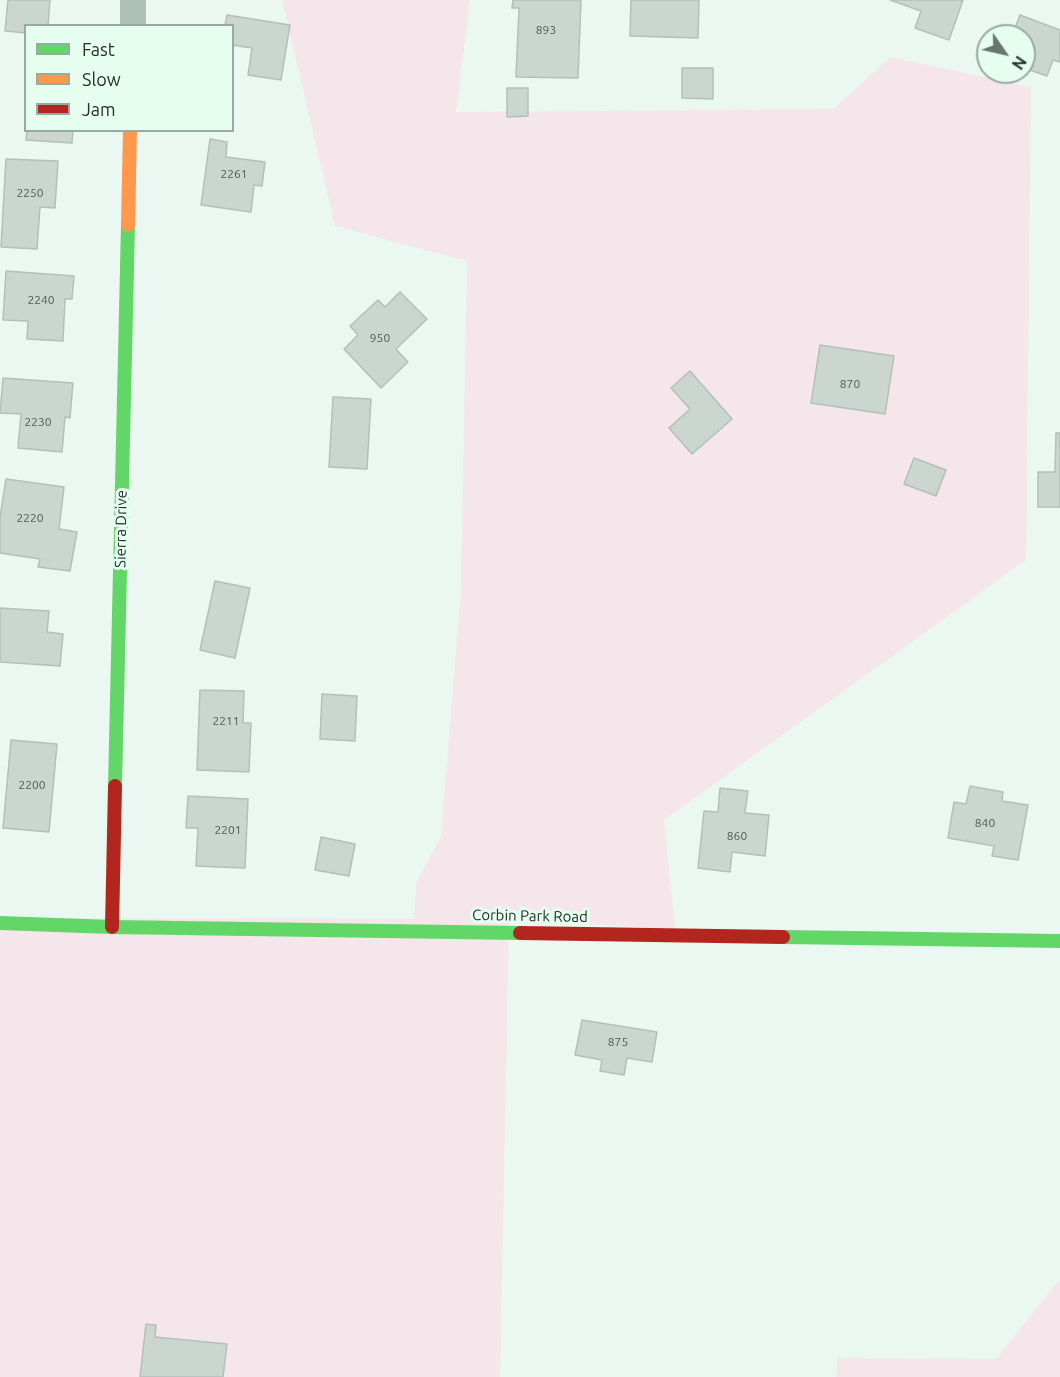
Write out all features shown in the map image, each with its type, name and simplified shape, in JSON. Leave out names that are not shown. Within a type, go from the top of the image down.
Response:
[{"type":"street","points":[[132,24],[133,0]]},
{"type":"street","name":"Sierra Drive","points":[[112,927],[130,132]]},
{"type":"street","name":"Corbin Park Road","points":[[0,923],[112,927],[1060,940]]},
{"type":"shaded area","points":[[282,0],[470,0],[456,112],[833,109],[891,57],[976,75],[976,84],[1017,84],[1031,87],[1026,560],[664,820],[675,929],[509,920],[500,1377],[0,1377],[0,918],[414,919],[416,883],[441,836],[461,589],[467,261],[335,226]]},
{"type":"shaded area","points":[[1060,1279],[1060,1377],[836,1377],[837,1358],[996,1359]]},
{"type":"building","points":[[8,0],[50,0],[48,24],[24,24],[24,33],[5,31]]},
{"type":"building","points":[[513,0],[581,0],[578,78],[516,77],[519,8],[512,8]]},
{"type":"building","points":[[631,0],[699,0],[698,38],[630,36]]},
{"type":"building","points":[[890,0],[963,0],[949,40],[915,28],[921,11]]},
{"type":"building","points":[[227,15],[290,25],[281,80],[248,75],[252,48],[234,45],[234,24],[225,24]]},
{"type":"building","points":[[1020,15],[1060,30],[1060,62],[1053,60],[1047,76],[1036,72],[1036,24],[1017,24]]},
{"type":"building","points":[[682,68],[713,68],[713,99],[682,98]]},
{"type":"building","points":[[507,88],[528,88],[528,116],[507,117]]},
{"type":"building","points":[[27,132],[73,132],[72,143],[26,140]]},
{"type":"building","points":[[210,139],[227,142],[226,157],[265,162],[262,186],[254,185],[251,212],[201,205]]},
{"type":"building","points":[[6,159],[58,161],[55,208],[40,207],[37,249],[1,247]]},
{"type":"building","points":[[6,271],[74,276],[72,299],[65,299],[63,341],[27,339],[28,321],[3,320]]},
{"type":"building","points":[[400,292],[427,319],[396,349],[408,362],[381,388],[344,349],[358,335],[350,326],[378,300],[385,307]]},
{"type":"building","points":[[820,345],[894,356],[885,414],[811,403]]},
{"type":"building","points":[[690,371],[732,419],[692,454],[669,428],[690,409],[671,388]]},
{"type":"building","points":[[3,378],[73,383],[70,418],[65,417],[62,452],[18,448],[21,414],[0,413]]},
{"type":"building","points":[[333,397],[371,399],[367,469],[329,467]]},
{"type":"building","points":[[1056,433],[1060,433],[1060,507],[1038,507],[1038,472],[1055,472]]},
{"type":"building","points":[[914,458],[946,470],[936,496],[904,484]]},
{"type":"building","points":[[6,479],[64,487],[59,529],[77,532],[70,571],[38,567],[40,559],[0,553],[0,517]]},
{"type":"building","points":[[215,581],[250,588],[235,658],[200,650]]},
{"type":"building","points":[[0,608],[49,611],[47,632],[63,634],[60,666],[0,662]]},
{"type":"building","points":[[200,690],[244,691],[243,723],[251,723],[249,772],[197,770]]},
{"type":"building","points":[[322,694],[357,696],[355,741],[320,739]]},
{"type":"building","points":[[11,740],[57,744],[49,832],[3,828]]},
{"type":"building","points":[[970,786],[1003,792],[1002,801],[1028,805],[1018,860],[992,856],[994,846],[948,838],[954,802],[966,804]]},
{"type":"building","points":[[720,788],[748,791],[745,813],[769,815],[765,856],[732,852],[730,872],[698,868],[704,811],[718,812]]},
{"type":"building","points":[[188,796],[248,799],[245,868],[196,866],[198,828],[186,828]]},
{"type":"building","points":[[321,837],[355,844],[349,876],[315,870]]},
{"type":"building","points":[[582,1020],[657,1032],[652,1062],[627,1058],[624,1075],[600,1071],[602,1060],[575,1055]]},
{"type":"building","points":[[146,1324],[156,1325],[155,1337],[227,1344],[223,1377],[140,1377]]},
{"type":"traffic: fast","points":[[115,786],[128,225]]},
{"type":"traffic: fast","points":[[0,923],[112,927],[520,933]]},
{"type":"traffic: fast","points":[[783,937],[1060,941]]},
{"type":"traffic: slow","points":[[128,225],[130,132]]},
{"type":"traffic: jam","points":[[112,927],[115,786]]},
{"type":"traffic: jam","points":[[520,933],[783,937]]}]
